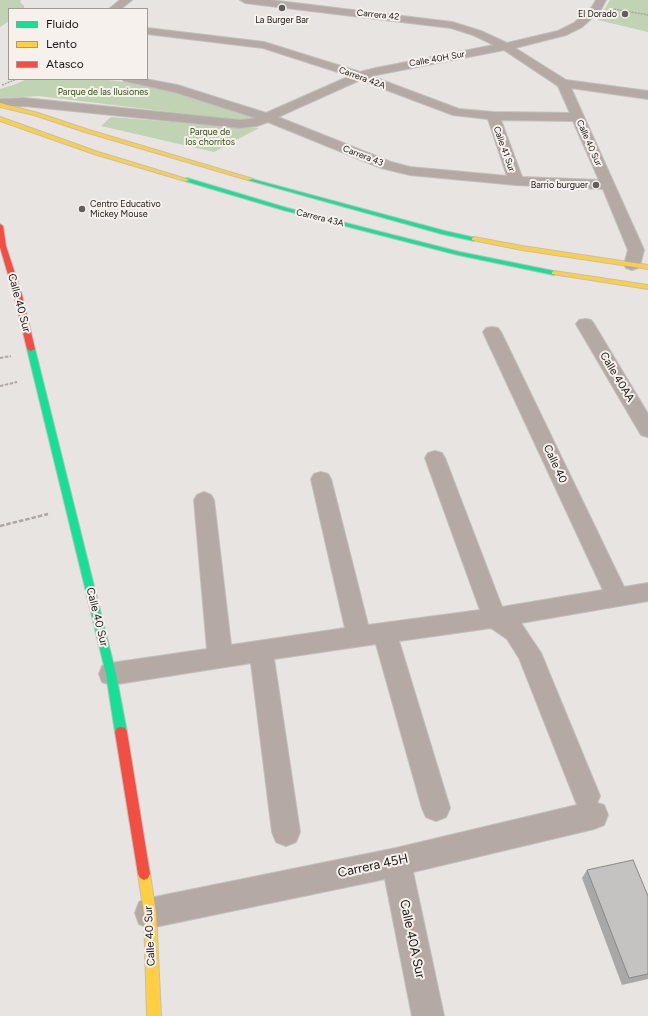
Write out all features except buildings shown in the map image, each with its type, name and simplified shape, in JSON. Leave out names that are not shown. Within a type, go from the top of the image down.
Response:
[{"type":"main road","name":"Carrera 43A","points":[[0,104],[36,114],[86,132],[444,233],[522,248],[648,267]]},
{"type":"main road","name":"Carrera 43A","points":[[0,119],[96,153],[285,209],[460,254],[528,269],[648,287]]},
{"type":"main road","name":"Calle 40 Sur","points":[[0,226],[1,246],[18,295],[111,674],[150,913],[154,1016]]},
{"type":"street","points":[[115,8],[127,0]]},
{"type":"street","name":"Carrera 42","points":[[245,0],[284,2],[437,22],[471,30],[506,47]]},
{"type":"street","name":"Calle 40H Sur","points":[[269,118],[360,76],[395,67],[506,47],[562,33],[578,25],[599,3]]},
{"type":"street","name":"Carrera 42A","points":[[148,31],[264,45],[360,76],[457,112],[493,116],[577,117]]},
{"type":"street","points":[[506,47],[563,84],[575,84],[646,98]]},
{"type":"street","name":"Carrera 43","points":[[133,80],[177,89],[269,118],[386,165],[432,174],[516,181],[608,185]]},
{"type":"street","name":"Calle 40 Sur","points":[[563,84],[608,185],[642,250],[632,265]]},
{"type":"street","name":"Carrera 43A","points":[[0,104],[24,102],[240,124],[257,122],[269,118]]},
{"type":"street","name":"Calle 41 Sur","points":[[493,116],[516,181]]},
{"type":"street","name":"Calle 40AA","points":[[585,324],[648,430]]},
{"type":"street","name":"Calle 40","points":[[492,332],[618,597]]},
{"type":"street","points":[[435,458],[494,618]]},
{"type":"street","points":[[321,479],[359,636]]},
{"type":"street","points":[[204,500],[220,657]]},
{"type":"street","points":[[111,674],[261,650],[494,618],[648,592]]},
{"type":"street","name":"Carrera 45H","points":[[150,913],[396,862],[590,805],[529,653],[515,632],[494,618]]},
{"type":"street","points":[[385,632],[436,808]]},
{"type":"street","points":[[261,650],[286,832]]},
{"type":"street","name":"Calle 40A Sur","points":[[396,862],[428,1016]]},
{"type":"path","points":[[599,3],[648,15]]},
{"type":"path","points":[[0,86],[15,80]]},
{"type":"path","points":[[0,526],[71,510]]},
{"type":"green space","points":[[0,0],[21,0],[20,2],[24,8],[8,8],[8,22],[0,27]]},
{"type":"green space","name":"El Dorado","points":[[610,0],[648,0],[648,32],[598,20]]},
{"type":"green space","name":"Parque de las Ilusiones","points":[[25,80],[109,80],[148,85],[254,116],[246,121],[39,96],[0,98],[0,89]]},
{"type":"green space","name":"Parque de los chorritos","points":[[111,117],[259,128],[214,152],[101,126]]},
{"type":"traffic: fast","points":[[250,179],[444,233],[474,239]]},
{"type":"traffic: fast","points":[[187,180],[285,209],[460,254],[554,273]]},
{"type":"traffic: fast","points":[[31,349],[111,674],[121,732]]},
{"type":"traffic: slow","points":[[0,105],[36,114],[87,131],[250,179]]},
{"type":"traffic: slow","points":[[0,119],[96,153],[187,180]]},
{"type":"traffic: slow","points":[[474,239],[522,248],[648,267]]},
{"type":"traffic: slow","points":[[554,273],[648,287]]},
{"type":"traffic: slow","points":[[144,874],[150,913],[154,1016]]},
{"type":"traffic: jam","points":[[0,226],[3,246],[18,295],[31,349]]},
{"type":"traffic: jam","points":[[121,732],[144,874]]},
{"type":"place","name":"La Burger Bar","points":[[282,8]]},
{"type":"place","name":"El Dorado","points":[[625,14]]},
{"type":"place","name":"Barrio burguer","points":[[596,185]]},
{"type":"place","name":"Centro Educativo Mickey Mouse","points":[[82,209]]}]
